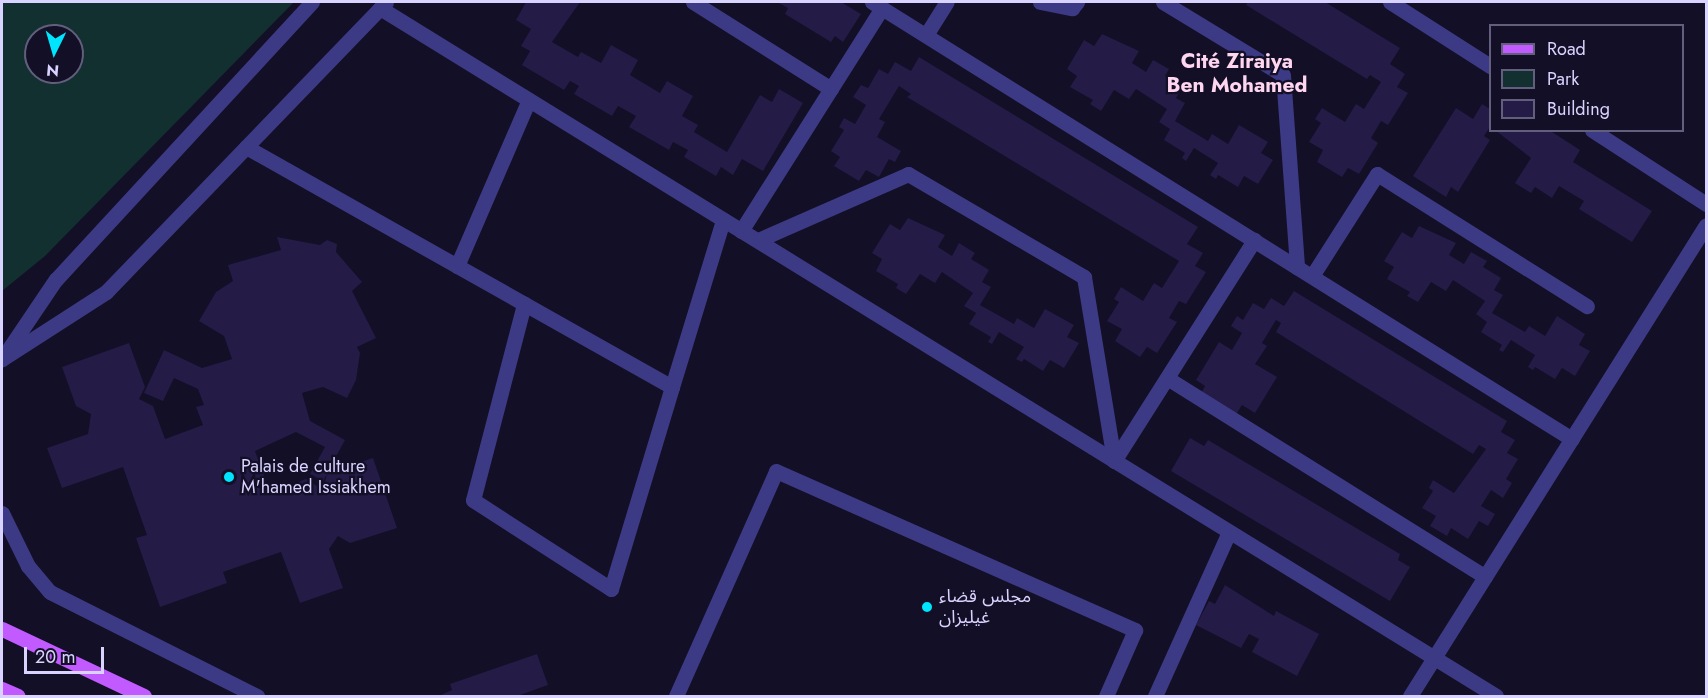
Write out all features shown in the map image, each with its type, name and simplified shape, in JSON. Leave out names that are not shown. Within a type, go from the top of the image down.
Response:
[{"type":"main road","points":[[2,629],[144,696]]},
{"type":"main road","points":[[2,689],[18,696]]},
{"type":"street","points":[[2,362],[56,279],[312,2]]},
{"type":"street","points":[[693,2],[831,89]]},
{"type":"street","points":[[926,35],[947,2]]},
{"type":"street","points":[[1040,2],[1072,8],[1077,2]]},
{"type":"street","points":[[1162,2],[1283,75],[1297,267]]},
{"type":"street","points":[[1390,2],[1489,65]]},
{"type":"street","points":[[2,362],[106,292],[383,4],[529,100],[1496,696]]},
{"type":"street","points":[[741,231],[831,89],[877,4],[1572,439]]},
{"type":"street","points":[[457,266],[529,100]]},
{"type":"street","points":[[1595,132],[1707,204]]},
{"type":"street","points":[[246,147],[672,387]]},
{"type":"street","points":[[758,240],[908,174],[1083,277],[1114,461]]},
{"type":"street","points":[[1312,276],[1377,174],[1587,306]]},
{"type":"street","points":[[524,304],[473,500],[611,589],[723,220]]},
{"type":"street","points":[[1410,696],[1707,225]]},
{"type":"street","points":[[1114,461],[1254,240]]},
{"type":"street","points":[[1167,378],[1485,577]]},
{"type":"street","points":[[676,696],[776,471],[1135,630],[1106,696]]},
{"type":"street","points":[[2,513],[28,566],[50,592],[257,696]]},
{"type":"street","points":[[1155,696],[1229,532]]},
{"type":"green space","points":[[2,2],[294,2],[45,256],[2,291]]},
{"type":"building","points":[[526,2],[580,2],[552,42],[578,57],[581,52],[601,63],[611,45],[638,60],[630,75],[660,93],[667,81],[693,96],[682,116],[698,125],[694,132],[727,152],[760,95],[772,102],[779,89],[803,103],[763,171],[742,159],[733,175],[721,167],[716,176],[684,157],[688,150],[673,142],[669,150],[629,127],[636,116],[618,106],[612,116],[574,94],[579,86],[570,81],[564,90],[522,65],[530,51],[521,46],[531,29],[516,20]]},
{"type":"building","points":[[777,2],[841,2],[861,14],[843,42],[835,36],[831,42],[785,14],[788,8]]},
{"type":"building","points":[[1248,2],[1325,2],[1400,48],[1390,64],[1405,74],[1397,87],[1408,93],[1388,125],[1381,121],[1371,138],[1378,143],[1359,174],[1348,168],[1342,177],[1317,162],[1323,150],[1309,142],[1321,123],[1315,119],[1322,108],[1345,122],[1356,104],[1364,109],[1381,82],[1370,75],[1367,79],[1246,5]]},
{"type":"building","points":[[1102,34],[1139,51],[1132,63],[1146,72],[1153,60],[1169,69],[1165,76],[1183,86],[1176,98],[1185,103],[1175,121],[1208,141],[1212,134],[1228,144],[1239,125],[1268,142],[1261,153],[1273,160],[1258,184],[1244,176],[1238,187],[1218,175],[1216,179],[1210,175],[1218,163],[1194,148],[1186,161],[1182,158],[1185,153],[1164,140],[1170,129],[1159,122],[1167,109],[1136,89],[1129,99],[1114,90],[1101,111],[1090,104],[1093,100],[1070,87],[1077,76],[1067,69],[1084,40],[1094,46]]},
{"type":"building","points":[[919,57],[1198,227],[1187,244],[1203,253],[1195,266],[1206,272],[1186,304],[1179,301],[1169,318],[1177,322],[1157,353],[1147,347],[1140,357],[1115,341],[1122,329],[1107,321],[1119,302],[1114,299],[1121,287],[1143,301],[1154,283],[1162,288],[1179,261],[907,97],[911,94],[899,86],[879,119],[885,122],[877,137],[901,151],[895,162],[889,159],[879,177],[866,170],[859,181],[834,166],[840,157],[831,151],[844,130],[839,127],[844,118],[855,124],[866,105],[853,97],[861,85],[868,88],[879,69],[888,74],[895,62],[911,71]]},
{"type":"building","points":[[1482,104],[1489,108],[1489,128],[1484,136],[1490,140],[1458,192],[1451,187],[1446,197],[1413,176],[1456,108],[1473,119]]},
{"type":"building","points":[[1498,132],[1552,132],[1580,150],[1573,162],[1652,211],[1632,242],[1579,209],[1584,201],[1559,186],[1552,198],[1535,187],[1531,193],[1515,183],[1531,158]]},
{"type":"building","points":[[908,218],[945,235],[938,247],[952,256],[959,243],[975,253],[971,259],[989,270],[982,282],[991,287],[980,305],[1014,324],[1017,318],[1034,328],[1045,309],[1074,325],[1067,337],[1079,343],[1064,368],[1050,360],[1043,371],[1024,359],[1022,362],[1016,359],[1024,347],[999,332],[992,344],[988,342],[991,337],[969,324],[976,313],[964,306],[973,293],[942,272],[935,283],[920,274],[906,294],[896,288],[898,284],[876,271],[882,259],[872,253],[890,224],[900,230]]},
{"type":"building","points":[[1419,226],[1456,243],[1449,255],[1464,264],[1471,252],[1487,261],[1483,267],[1501,278],[1494,290],[1503,295],[1492,313],[1525,332],[1529,326],[1545,336],[1557,316],[1585,334],[1579,345],[1590,351],[1575,376],[1562,368],[1555,379],[1535,367],[1533,370],[1528,367],[1535,355],[1511,340],[1503,352],[1499,350],[1502,345],[1481,332],[1487,322],[1476,314],[1485,301],[1453,280],[1446,291],[1431,282],[1418,302],[1407,296],[1410,292],[1387,279],[1394,267],[1384,261],[1402,232],[1412,238]]},
{"type":"building","points":[[277,237],[320,245],[327,240],[337,244],[336,252],[362,282],[352,291],[376,338],[357,347],[360,353],[356,380],[347,398],[323,387],[302,393],[310,421],[345,440],[327,473],[373,458],[397,528],[350,543],[338,536],[329,549],[343,588],[300,603],[281,552],[223,572],[227,583],[160,607],[136,538],[147,535],[123,467],[62,488],[47,448],[88,434],[91,414],[76,406],[62,367],[129,343],[145,387],[139,399],[153,406],[165,439],[203,425],[196,407],[204,405],[198,389],[174,378],[163,401],[144,393],[164,350],[202,368],[232,359],[224,336],[199,321],[216,292],[233,281],[228,265],[281,250]],"holes":[[[296,432],[325,447],[310,474],[323,481],[327,474],[323,490],[306,479],[270,492],[255,451]]]},
{"type":"building","points":[[1294,291],[1507,421],[1501,432],[1515,440],[1507,453],[1518,459],[1506,479],[1512,483],[1503,498],[1491,490],[1481,506],[1495,514],[1488,526],[1479,521],[1468,539],[1451,528],[1447,536],[1430,526],[1436,516],[1422,508],[1433,491],[1429,488],[1433,480],[1454,493],[1486,449],[1479,445],[1473,454],[1276,332],[1281,323],[1276,320],[1262,343],[1267,346],[1255,364],[1277,377],[1255,413],[1242,405],[1235,416],[1200,395],[1205,386],[1196,380],[1219,342],[1232,350],[1242,333],[1231,326],[1237,316],[1243,320],[1253,303],[1264,309],[1271,298],[1284,306]]},
{"type":"building","points":[[1190,438],[1204,446],[1208,440],[1400,554],[1398,560],[1410,567],[1390,601],[1171,471]]},
{"type":"building","points":[[1225,585],[1274,616],[1276,611],[1319,634],[1297,676],[1252,652],[1259,639],[1249,634],[1241,648],[1196,625],[1209,601],[1215,604]]},
{"type":"building","points":[[537,654],[548,685],[517,696],[439,696],[452,690],[450,684]]},
{"type":"place","name":"Palais de culture M'hamed Issiakhem","points":[[229,477]]},
{"type":"place","name":"مجلس قضاء غيليزان","points":[[927,607]]},
{"type":"district","name":"Cité Ziraiya Ben Mohamed","points":[[1237,73]]}]
